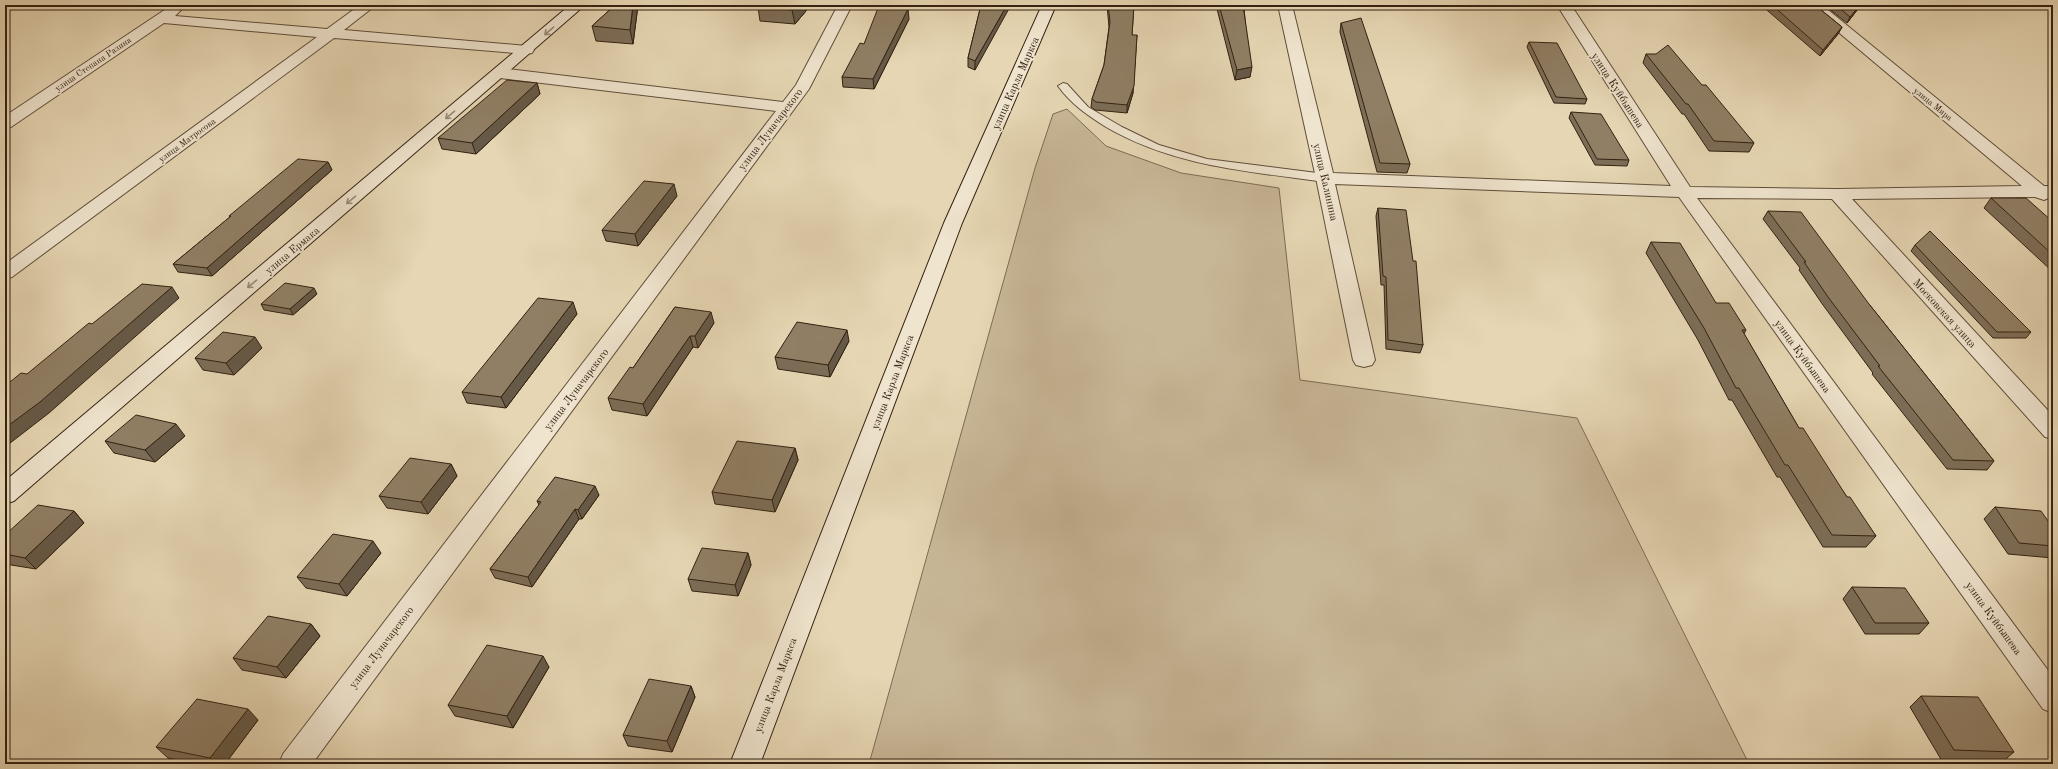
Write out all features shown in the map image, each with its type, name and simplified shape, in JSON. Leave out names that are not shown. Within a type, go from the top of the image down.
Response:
[{"type":"street","name":"улица Степана Разина","points":[[5,123],[182,5]]},
{"type":"street","name":"улица Матросова","points":[[5,273],[333,33],[369,5]]},
{"type":"street","name":"улица Ермака","points":[[5,495],[578,5]]},
{"type":"street","name":"улица Луначарского","points":[[294,764],[803,86],[845,5]]},
{"type":"street","name":"улица Карла Маркса","points":[[745,764],[953,223],[1050,5]]},
{"type":"street","name":"улица Калинина","points":[[1285,5],[1325,178],[1364,360]]},
{"type":"street","name":"улица Куйбышева","points":[[1564,5],[1684,192],[2053,700]]},
{"type":"street","name":"улица Мира","points":[[1813,5],[2046,191],[2053,203]]},
{"type":"street","points":[[162,19],[527,50]]},
{"type":"street","points":[[500,73],[786,107]]},
{"type":"street","points":[[1325,178],[1684,192],[1837,194],[2046,191]]},
{"type":"street","name":"Московская улица","points":[[1837,194],[2053,431]]},
{"type":"lane","points":[[1064,86],[1084,109],[1118,129],[1155,147],[1206,162],[1325,178]]},
{"type":"shaded area","points":[[1067,109],[1106,146],[1181,173],[1279,188],[1300,380],[1577,418],[1749,764],[869,764],[1035,168],[1053,114]]},
{"type":"building","points":[[615,5],[633,5],[630,30],[592,26]]},
{"type":"building","points":[[759,5],[796,5],[792,10],[758,7]]},
{"type":"building","points":[[981,5],[1007,5],[975,61],[968,58]]},
{"type":"building","points":[[1108,5],[1134,5],[1132,35],[1137,35],[1134,86],[1127,105],[1096,102],[1092,99],[1104,65],[1110,22]]},
{"type":"building","points":[[1219,5],[1243,5],[1252,67],[1237,70]]},
{"type":"building","points":[[1772,5],[1815,5],[1842,27],[1823,50]]},
{"type":"building","points":[[1836,5],[1860,5],[1850,17]]},
{"type":"building","points":[[878,8],[908,9],[873,79],[842,77],[860,43],[864,44]]},
{"type":"building","points":[[1361,18],[1410,164],[1380,163],[1341,23]]},
{"type":"building","points":[[1529,42],[1557,43],[1587,99],[1556,97]]},
{"type":"building","points":[[1668,45],[1702,85],[1706,85],[1754,143],[1714,141],[1688,104],[1686,104],[1646,54],[1656,54]]},
{"type":"building","points":[[507,80],[537,83],[472,143],[438,138]]},
{"type":"building","points":[[1571,112],[1601,114],[1629,160],[1597,159]]},
{"type":"building","points":[[298,159],[328,162],[207,268],[173,264],[231,216],[229,216]]},
{"type":"building","points":[[644,181],[674,184],[635,234],[602,230]]},
{"type":"building","points":[[1991,198],[2026,198],[2053,222],[2053,255]]},
{"type":"building","points":[[1378,208],[1406,210],[1413,261],[1416,261],[1423,345],[1388,340],[1386,277],[1383,276]]},
{"type":"building","points":[[1768,211],[1801,212],[1869,304],[1994,461],[1953,460],[1878,366],[1880,366],[1828,297],[1804,262],[1806,262]]},
{"type":"building","points":[[1930,231],[2031,332],[1997,332],[1915,245]]},
{"type":"building","points":[[1651,242],[1680,243],[1716,303],[1729,303],[1746,330],[1742,330],[1799,428],[1803,428],[1847,497],[1850,497],[1876,536],[1832,535],[1788,465],[1785,465],[1739,388],[1736,388],[1704,328]]},
{"type":"building","points":[[285,283],[314,288],[290,309],[261,304]]},
{"type":"building","points":[[142,284],[172,287],[40,402],[5,428],[5,386],[21,373],[27,374],[89,323],[92,324]]},
{"type":"building","points":[[538,298],[573,302],[501,397],[462,392]]},
{"type":"building","points":[[675,307],[711,312],[695,336],[690,336],[643,404],[608,398],[630,367],[633,368]]},
{"type":"building","points":[[797,322],[847,330],[828,365],[775,357]]},
{"type":"building","points":[[223,332],[255,337],[226,363],[195,358]]},
{"type":"building","points":[[136,415],[176,424],[145,450],[105,441]]},
{"type":"building","points":[[737,441],[795,448],[772,500],[712,492]]},
{"type":"building","points":[[410,458],[451,464],[421,502],[379,496]]},
{"type":"building","points":[[555,477],[595,486],[578,510],[575,509],[528,577],[490,569],[541,502],[537,501]]},
{"type":"building","points":[[38,505],[74,511],[25,558],[5,554],[5,535]]},
{"type":"building","points":[[1995,507],[2041,511],[2053,528],[2053,546],[2019,543]]},
{"type":"building","points":[[333,534],[373,541],[339,584],[297,577]]},
{"type":"building","points":[[702,548],[748,553],[735,585],[688,579]]},
{"type":"building","points":[[1852,587],[1905,588],[1929,623],[1875,623]]},
{"type":"building","points":[[268,616],[311,624],[277,667],[233,658]]},
{"type":"building","points":[[487,645],[543,656],[507,716],[448,705]]},
{"type":"building","points":[[649,679],[691,686],[667,741],[623,735]]},
{"type":"building","points":[[1921,696],[1978,697],[2014,752],[1954,750]]},
{"type":"building","points":[[197,699],[248,709],[210,758],[156,747]]}]
